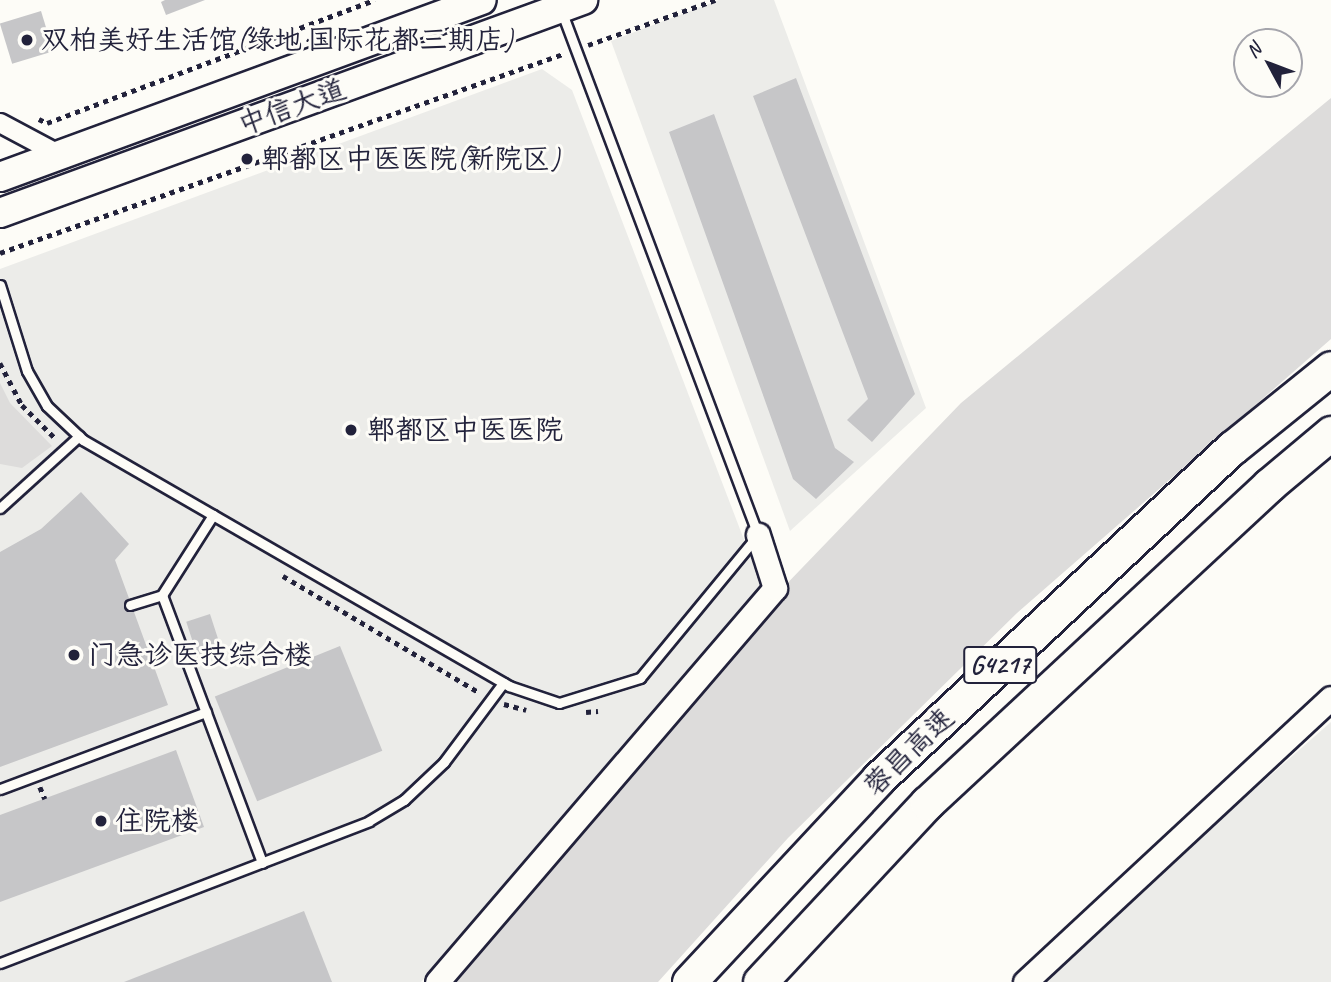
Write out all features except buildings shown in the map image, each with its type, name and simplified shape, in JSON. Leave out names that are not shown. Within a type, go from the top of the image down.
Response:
[{"type":"highway","name":"蓉昌高速","points":[[688,982],[878,779],[1232,448],[1331,368]]},
{"type":"highway","name":"蓉昌高速","points":[[760,982],[927,803],[1269,485],[1331,433]]},
{"type":"main road","name":"中信大道","points":[[0,177],[482,0]]},
{"type":"main road","name":"中信大道","points":[[0,213],[572,4]]},
{"type":"street","points":[[0,123],[60,155]]},
{"type":"street","points":[[436,982],[678,706],[775,588],[758,535]]},
{"type":"street","points":[[1024,982],[1331,698]]},
{"type":"lane","points":[[0,285],[27,371],[47,406],[79,436],[503,683],[559,702],[640,678],[758,535],[576,50],[572,4]]},
{"type":"lane","points":[[0,508],[79,436]]},
{"type":"lane","points":[[130,605],[162,594],[213,515]]},
{"type":"lane","points":[[162,594],[262,863]]},
{"type":"lane","points":[[0,963],[369,821],[404,800],[444,762],[503,683]]},
{"type":"lane","points":[[0,789],[206,712]]},
{"type":"path","points":[[36,118],[47,123],[375,0]]},
{"type":"path","points":[[0,253],[716,0]]},
{"type":"shaded area","points":[[719,0],[774,0],[926,408],[790,531],[611,41]]},
{"type":"shaded area","name":"郫都区中医医院","points":[[542,69],[572,90],[764,592],[421,982],[0,982],[0,269]]},
{"type":"shaded area","points":[[1331,98],[1331,339],[1017,613],[788,838],[658,982],[427,982],[694,680],[961,403]]},
{"type":"shaded area","points":[[0,383],[10,403],[52,446],[22,468],[0,464]]},
{"type":"shaded area","points":[[1331,722],[1331,982],[1039,982],[1049,970]]},
{"type":"place","name":"双柏美好生活馆(绿地·国际花都三期店)","points":[[27,40]]},
{"type":"place","name":"郫都区中医医院(新院区)","points":[[247,159]]},
{"type":"place","name":"郫都区中医医院","points":[[351,430]]},
{"type":"place","name":"门急诊医技综合楼","points":[[74,655]]},
{"type":"place","name":"住院楼","points":[[101,821]]}]
